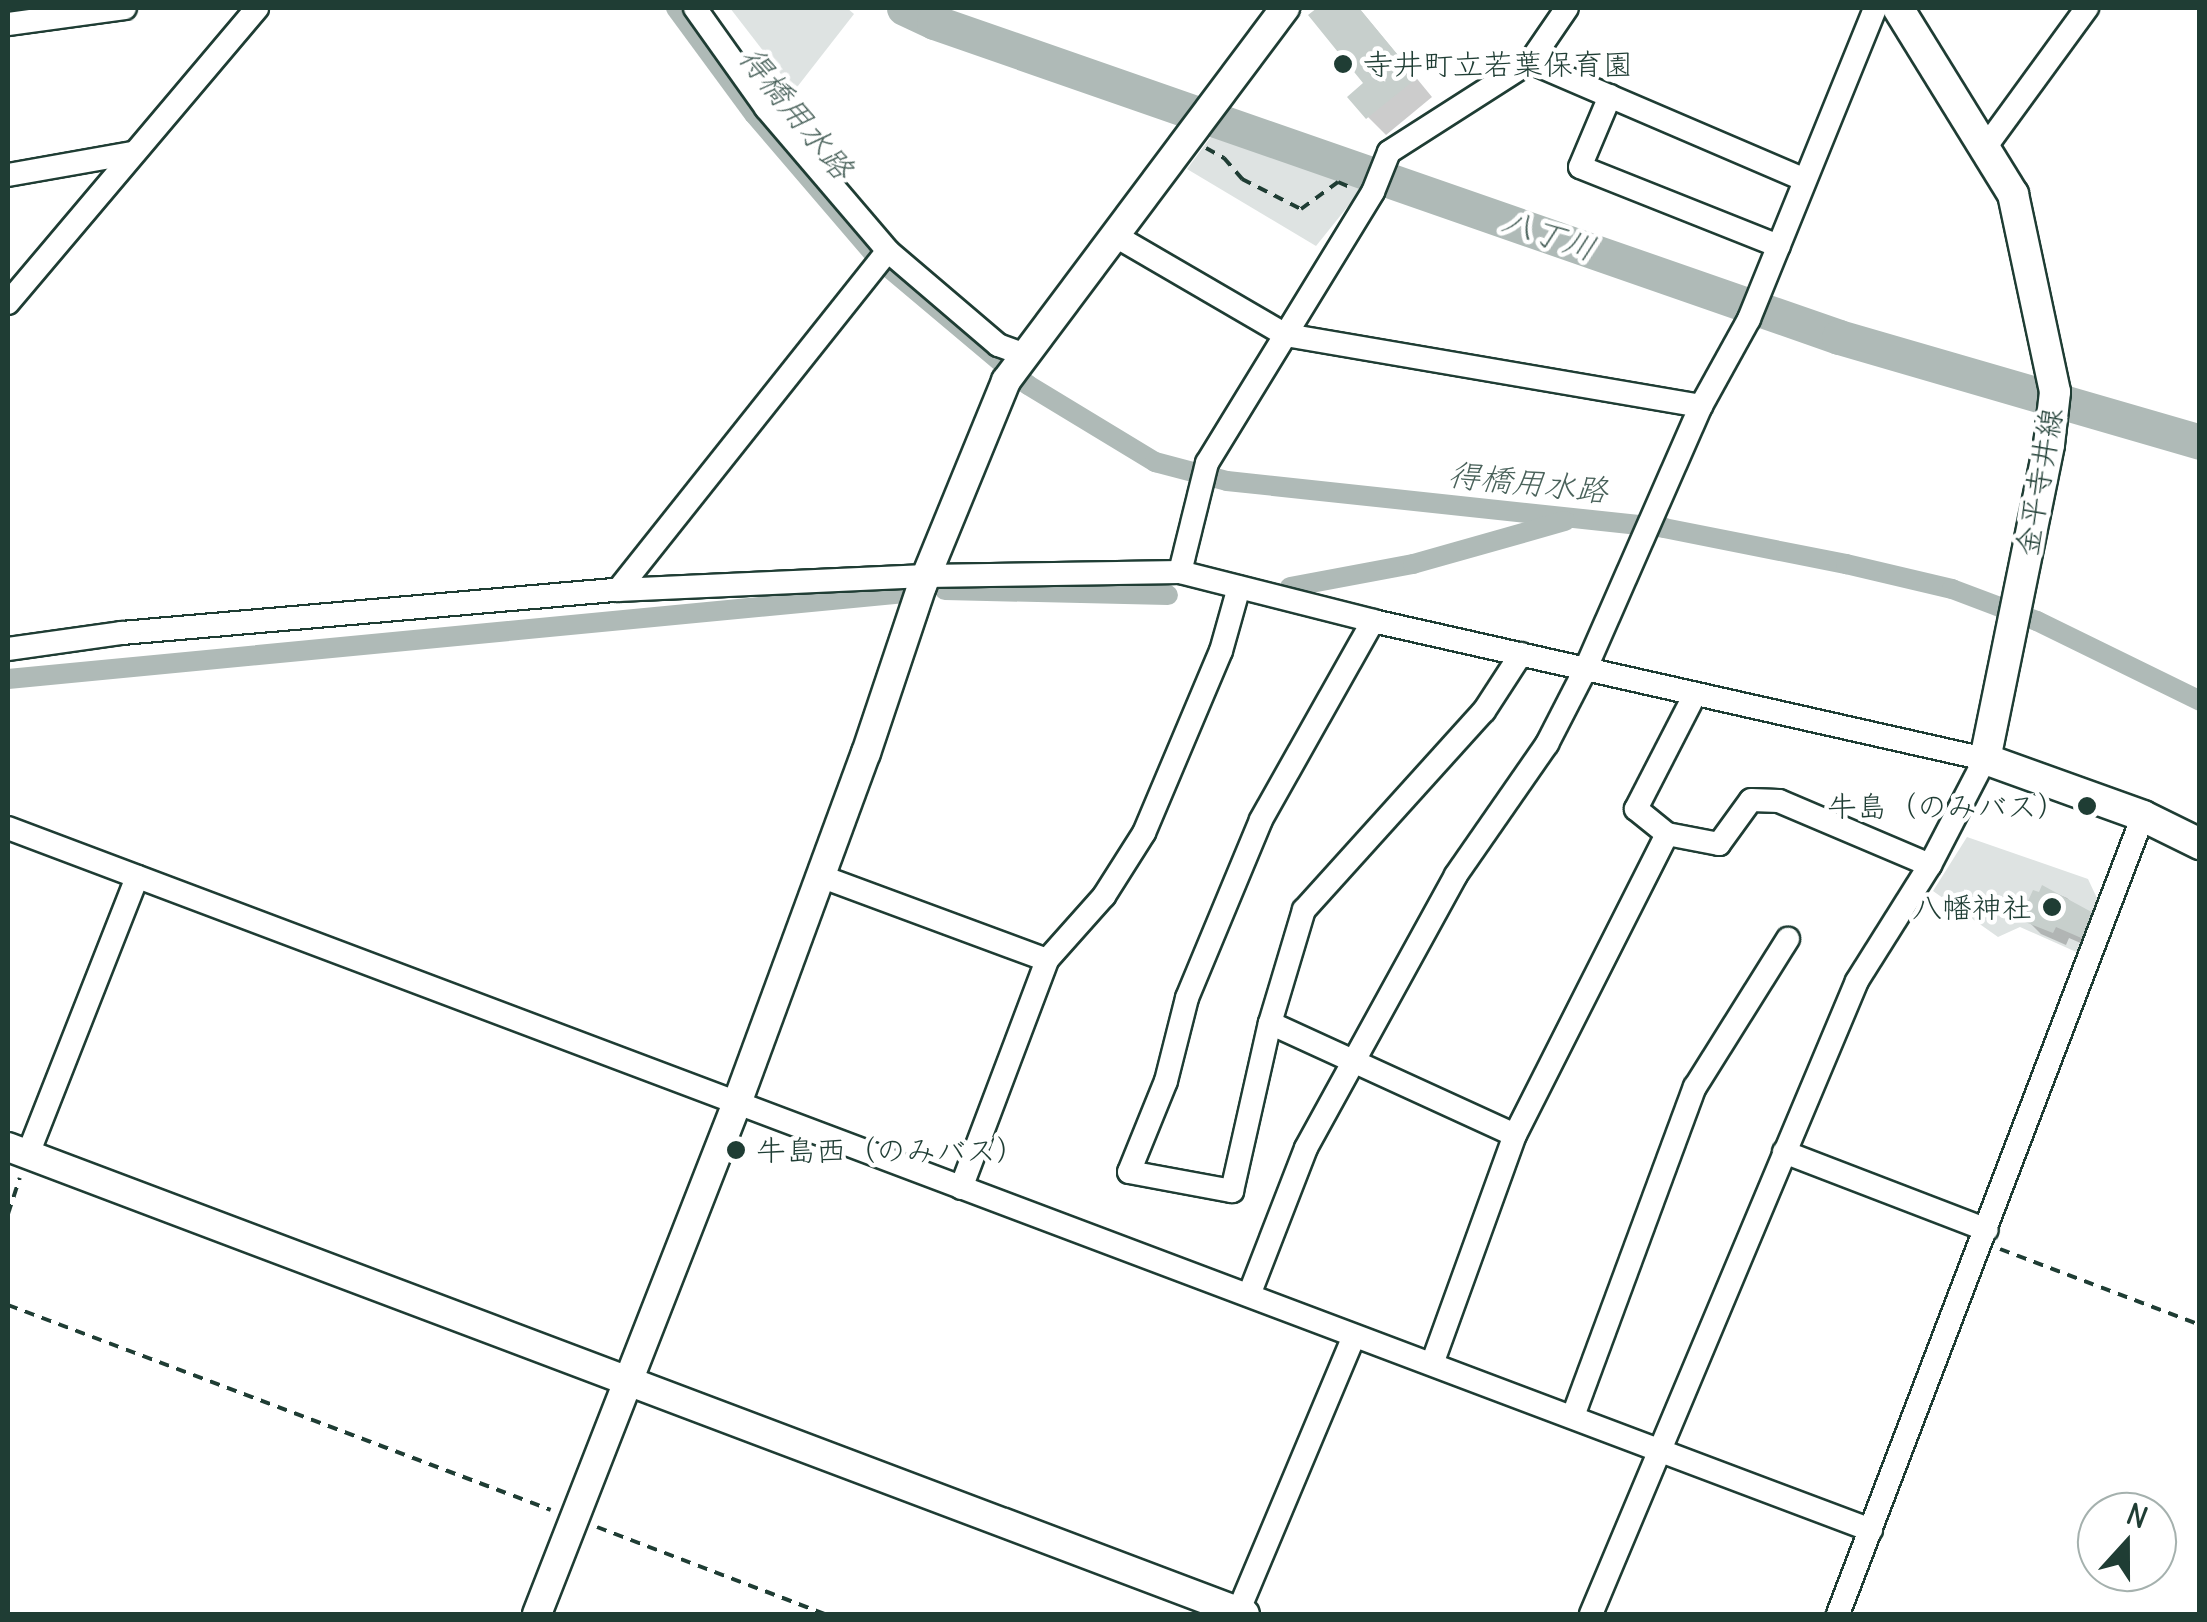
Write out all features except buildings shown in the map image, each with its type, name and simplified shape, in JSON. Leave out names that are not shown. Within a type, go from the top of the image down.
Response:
[{"type":"main road","name":"金平寺井線","points":[[1898,8],[2013,194],[2055,392],[2049,445],[1985,759]]},
{"type":"main road","points":[[1985,759],[2144,816],[2200,844]]},
{"type":"street","points":[[8,24],[125,8]]},
{"type":"street","points":[[8,302],[257,8]]},
{"type":"street","points":[[696,8],[766,108],[888,250],[998,344],[1016,366]]},
{"type":"street","points":[[537,1614],[624,1382],[737,1103],[921,589],[1016,366],[1285,8]]},
{"type":"street","points":[[1180,572],[1206,463],[1372,194],[1389,152],[1530,62],[1567,8]]},
{"type":"street","points":[[1249,1295],[1306,1148],[1456,874],[1546,744],[1585,670],[1701,406],[1749,319],[1875,8]]},
{"type":"street","points":[[1986,145],[2087,8]]},
{"type":"street","points":[[1530,62],[1806,180]]},
{"type":"street","points":[[1610,96],[1580,167],[1778,246]]},
{"type":"street","points":[[8,175],[133,153]]},
{"type":"street","points":[[1114,235],[1286,336],[1701,406]]},
{"type":"street","points":[[618,590],[888,250]]},
{"type":"street","points":[[8,648],[122,632],[618,590],[921,589],[1180,572],[1373,622],[1985,759],[1930,865],[1857,981],[1591,1614]]},
{"type":"street","points":[[961,1188],[1047,960],[1104,896],[1144,833],[1221,651],[1239,586]]},
{"type":"street","points":[[1373,622],[1261,820],[1188,998],[1166,1081],[1129,1172],[1232,1192],[1270,1023],[1304,910],[1484,711],[1521,654]]},
{"type":"street","points":[[1694,694],[1636,809],[1667,834],[1718,844],[1750,800],[1779,801],[1930,865]]},
{"type":"street","points":[[1838,1614],[2144,816]]},
{"type":"street","points":[[8,828],[1871,1530]]},
{"type":"street","points":[[1432,1364],[1515,1135],[1667,834]]},
{"type":"street","points":[[820,876],[1047,960]]},
{"type":"street","points":[[137,877],[18,1151],[624,1382],[1242,1613],[1354,1336]]},
{"type":"street","points":[[1573,1416],[1694,1087],[1788,939]]},
{"type":"street","points":[[1270,1023],[1515,1135]]},
{"type":"street","points":[[1784,1152],[1984,1236]]},
{"type":"path","points":[[1191,136],[1224,158],[1242,179],[1301,210],[1338,182],[1372,194]]},
{"type":"path","points":[[8,1214],[18,1151]]},
{"type":"path","points":[[1984,1236],[2200,1325]]},
{"type":"path","points":[[8,1305],[825,1614]]},
{"type":"shaded area","points":[[730,8],[847,8],[854,14],[794,91]]},
{"type":"shaded area","points":[[1216,130],[1365,185],[1316,246],[1187,169]]},
{"type":"shaded area","points":[[1967,837],[2088,879],[2103,911],[2083,955],[2020,927],[1998,937],[1933,891]]},
{"type":"waterway","name":"得橋用水路","points":[[676,8],[754,114],[873,253]]},
{"type":"waterway","name":"八丁川","points":[[904,8],[934,22],[1839,337],[2200,442]]},
{"type":"waterway","name":"得橋用水路","points":[[888,267],[1028,385],[1155,462],[1227,481],[1664,528],[1846,564],[1952,589],[2037,621],[2200,701]]},
{"type":"waterway","points":[[1290,587],[1413,564],[1565,521]]},
{"type":"waterway","points":[[945,590],[1168,595]]},
{"type":"waterway","points":[[8,679],[905,593]]},
{"type":"place","name":"寺井町立若葉保育園","points":[[1343,64]]},
{"type":"place","name":"牛島（のみバス）","points":[[2087,806]]},
{"type":"place","name":"八幡神社","points":[[2052,907]]},
{"type":"place","name":"牛島西（のみバス）","points":[[736,1150]]}]
